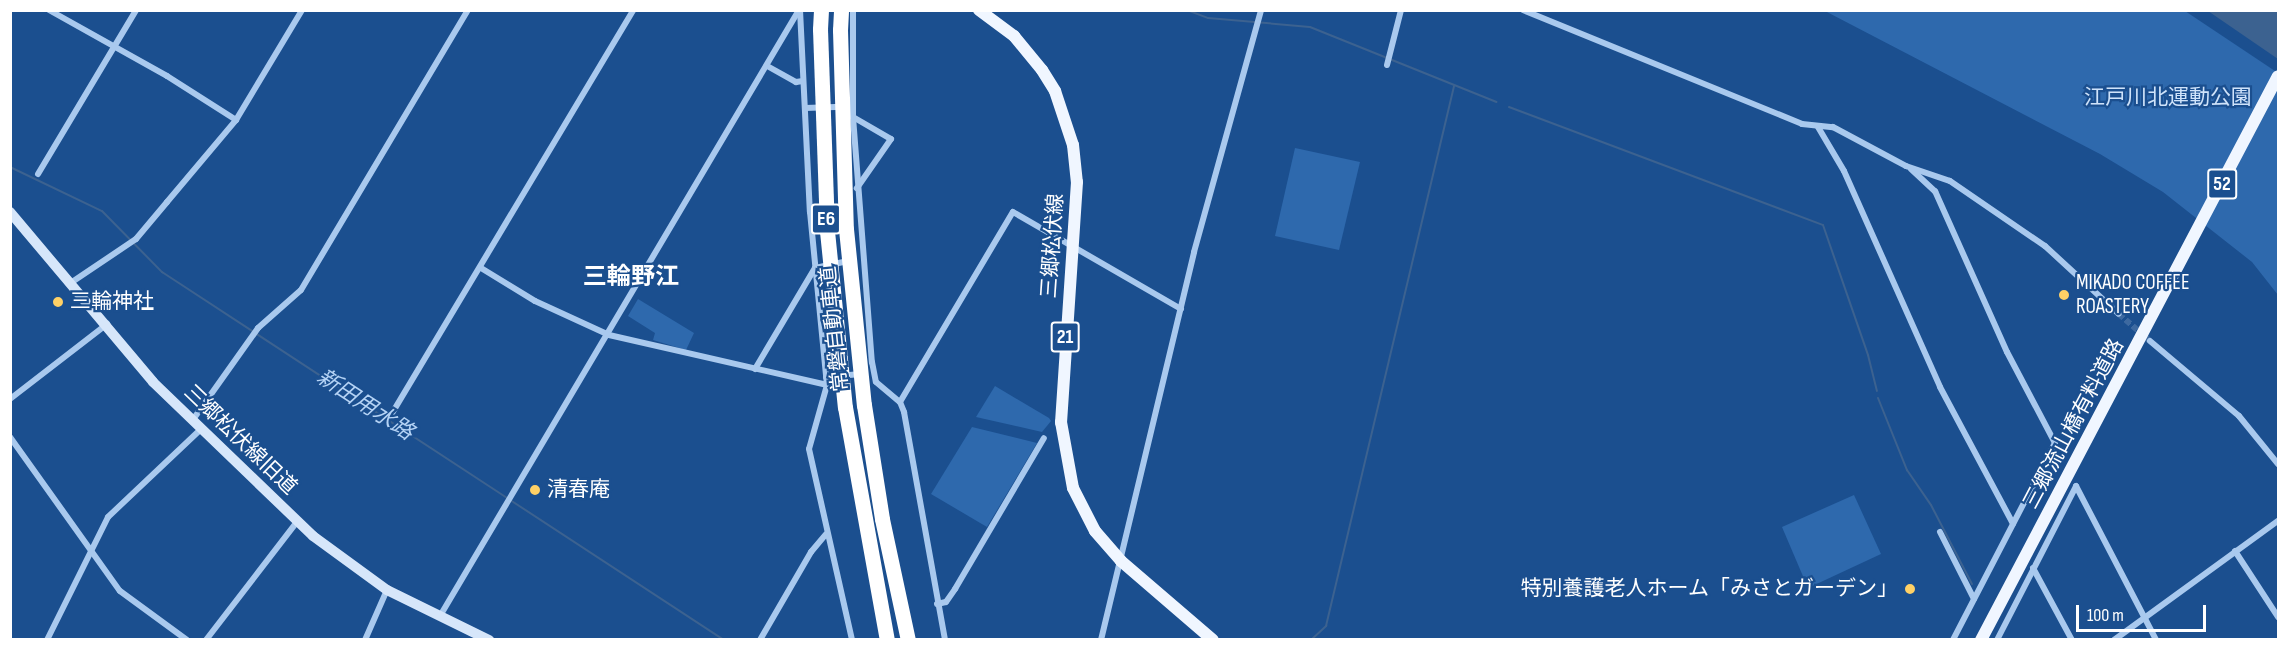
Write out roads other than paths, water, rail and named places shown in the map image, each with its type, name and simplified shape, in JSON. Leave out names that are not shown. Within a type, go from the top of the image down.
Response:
[{"type":"highway","name":"常磐自動車道","points":[[821,10],[823,163],[845,407],[887,639]]},
{"type":"highway","name":"常磐自動車道","points":[[841,10],[844,196],[864,405],[882,519],[908,639]]},
{"type":"main road","name":"三郷松伏線","points":[[979,10],[1029,52],[1055,91],[1073,145],[1077,182],[1062,384],[1062,442],[1067,470],[1083,511],[1121,561],[1213,639]]},
{"type":"main road","name":"三郷流山橋有料道路","points":[[1982,636],[2138,347],[2278,76]]},
{"type":"street","points":[[50,10],[236,120]]},
{"type":"street","points":[[38,174],[136,10]]},
{"type":"street","points":[[72,282],[136,239],[236,120],[302,10]]},
{"type":"street","points":[[46,639],[108,517],[124,497],[162,469],[196,426],[258,328],[301,290],[468,10]]},
{"type":"street","points":[[391,415],[481,268],[633,10]]},
{"type":"street","points":[[439,617],[769,67],[800,10]]},
{"type":"street","points":[[800,10],[815,268],[826,377],[826,385],[809,449],[826,534],[852,639]]},
{"type":"street","points":[[853,10],[853,117],[862,259],[874,372],[884,391],[900,402]]},
{"type":"street","points":[[1101,639],[1180,309],[1261,10]]},
{"type":"street","points":[[1387,66],[1401,10]]},
{"type":"street","points":[[1523,10],[1818,127],[1833,127],[1906,166],[1950,181],[2025,232],[2119,314]]},
{"type":"street","points":[[769,67],[796,82],[803,81]]},
{"type":"street","points":[[805,108],[853,107]]},
{"type":"street","points":[[853,117],[891,139],[858,188]]},
{"type":"street","points":[[1818,127],[1848,180],[1940,387],[2013,524]]},
{"type":"street","points":[[1906,166],[1935,191],[2007,352],[2055,443],[1953,639]]},
{"type":"street","points":[[945,639],[900,402],[1013,212],[1072,249],[1180,309]]},
{"type":"street","name":"三郷松伏線旧道","points":[[12,215],[72,282],[153,382],[297,522],[342,561],[387,590],[439,617],[489,639]]},
{"type":"street","points":[[755,369],[815,268],[862,259]]},
{"type":"street","points":[[481,268],[535,301],[609,335],[826,385]]},
{"type":"street","points":[[10,399],[107,324]]},
{"type":"street","points":[[2150,341],[2220,398],[2278,464]]},
{"type":"street","points":[[826,377],[874,372]]},
{"type":"street","points":[[10,437],[120,591],[188,639]]},
{"type":"street","points":[[937,604],[946,602],[956,589],[1044,438]]},
{"type":"street","points":[[1997,639],[2076,486],[2156,639]]},
{"type":"street","points":[[2114,639],[2278,521]]},
{"type":"street","points":[[206,639],[297,522]]},
{"type":"street","points":[[1940,532],[1974,599]]},
{"type":"street","points":[[760,639],[811,552],[826,534]]},
{"type":"street","points":[[2235,550],[2278,617]]},
{"type":"street","points":[[2033,568],[2072,639]]},
{"type":"street","points":[[365,639],[387,590]]},
{"type":"waterway","points":[[1187,10],[1208,18],[1310,27],[1497,102]]},
{"type":"waterway","points":[[1311,640],[1326,626],[1454,86]]},
{"type":"waterway","points":[[1509,107],[1823,225],[1868,355],[1877,391]]},
{"type":"waterway","name":"新田用水路","points":[[10,167],[102,211],[162,272],[724,640]]},
{"type":"waterway","points":[[1878,398],[1907,470],[1931,505],[1972,584]]},
{"type":"tunnel","points":[[2119,314],[2150,341]]},
{"type":"place","name":"MIKADO COFFEE ROASTERY","points":[[2064,295]]},
{"type":"place","name":"三輪神社","points":[[58,302]]},
{"type":"place","name":"清春庵","points":[[535,490]]},
{"type":"place","name":"特別養護老人ホーム「みさとガーデン」","points":[[1910,589]]},
{"type":"district","name":"三輪野江","points":[[631,277]]},
{"type":"park label","name":"江戸川北運動公園","points":[[2168,98]]}]
